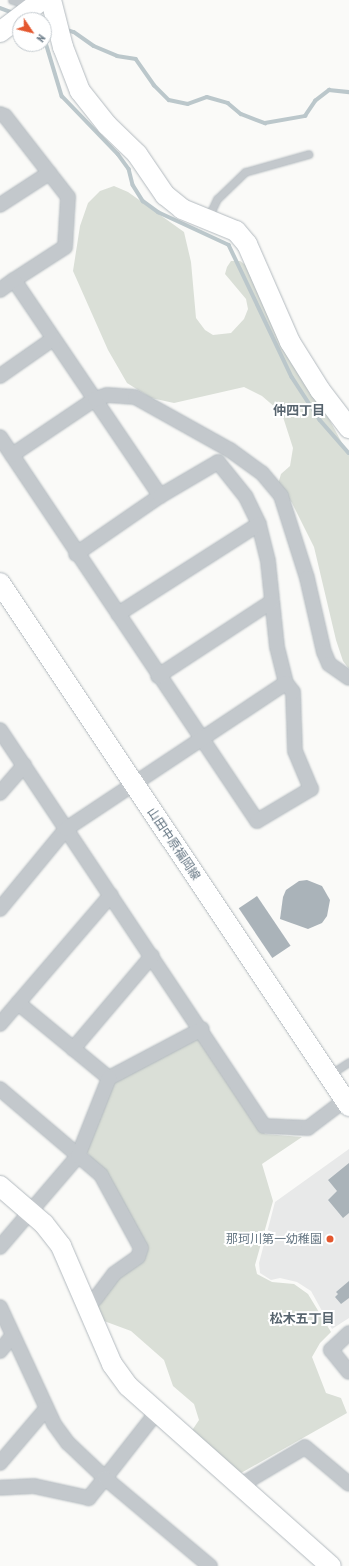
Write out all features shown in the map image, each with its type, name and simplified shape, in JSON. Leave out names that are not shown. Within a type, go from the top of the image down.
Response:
[{"type":"street","points":[[0,32],[42,2],[63,48],[80,92],[107,125],[138,154],[165,195],[182,209],[208,218],[236,231],[247,244],[290,342],[320,390],[349,428]]},
{"type":"street","points":[[0,290],[65,247],[68,197],[2,116]]},
{"type":"street","points":[[0,205],[49,172]]},
{"type":"street","points":[[14,280],[160,496]]},
{"type":"street","points":[[0,376],[53,339]]},
{"type":"street","points":[[12,455],[95,399],[107,395],[134,397],[197,430],[262,473],[281,496],[293,526],[324,652],[329,664],[349,678]]},
{"type":"street","points":[[0,437],[76,554],[257,821],[311,789],[295,751],[293,692],[286,683],[271,602],[268,560],[259,524],[246,497],[218,462],[160,496],[76,554]]},
{"type":"street","points":[[118,614],[259,524]]},
{"type":"street","name":"山田中原福岡線","points":[[0,583],[347,1103]]},
{"type":"street","points":[[158,676],[271,602]]},
{"type":"street","points":[[0,909],[66,829],[286,683]]},
{"type":"street","points":[[0,730],[202,1029],[264,1126],[308,1128],[347,1103]]},
{"type":"street","points":[[0,794],[24,765]]},
{"type":"street","points":[[0,1024],[111,895]]},
{"type":"street","points":[[73,1049],[152,956]]},
{"type":"street","points":[[18,1003],[109,1078]]},
{"type":"street","points":[[0,1247],[78,1156],[109,1078],[202,1029]]},
{"type":"street","points":[[0,1089],[101,1175],[141,1248],[138,1257],[109,1279],[95,1299],[87,1302]]},
{"type":"street","points":[[0,1186],[30,1211],[60,1246],[87,1302],[112,1364],[128,1386],[156,1413],[241,1485],[331,1566]]},
{"type":"street","points":[[0,1307],[46,1409],[68,1443],[105,1478],[210,1566]]},
{"type":"street","points":[[349,1334],[331,1350],[349,1372]]},
{"type":"street","points":[[0,1351],[12,1336]]},
{"type":"street","points":[[0,1462],[46,1409]]},
{"type":"street","points":[[0,1488],[34,1486],[89,1498],[156,1413]]},
{"type":"street","points":[[241,1485],[305,1447],[349,1484]]},
{"type":"lane","points":[[12,0],[42,2]]},
{"type":"lane","points":[[208,218],[217,199],[245,172],[310,154]]},
{"type":"lane","points":[[328,1075],[349,1062]]},
{"type":"shaded area","points":[[114,186],[128,192],[184,232],[191,262],[196,318],[205,330],[213,335],[231,333],[244,319],[248,309],[246,299],[225,274],[231,261],[240,261],[247,266],[349,456],[349,669],[343,661],[336,640],[314,547],[292,503],[278,484],[281,474],[290,466],[293,448],[283,417],[276,408],[262,396],[244,387],[174,403],[151,398],[127,383],[108,350],[73,271],[80,226],[88,203],[100,191]]},
{"type":"shaded area","points":[[199,1035],[265,1134],[302,1137],[262,1164],[273,1201],[255,1265],[257,1274],[272,1282],[294,1284],[308,1294],[331,1332],[320,1343],[312,1357],[326,1393],[341,1398],[347,1413],[241,1473],[191,1432],[199,1420],[194,1404],[173,1386],[164,1360],[131,1331],[104,1321],[98,1309],[98,1304],[113,1281],[143,1258],[97,1165],[86,1151],[110,1084]]},
{"type":"shaded area","points":[[349,1149],[349,1318],[332,1329],[311,1291],[297,1282],[280,1278],[271,1280],[260,1273],[259,1263],[275,1202]]},
{"type":"building","points":[[307,880],[322,886],[330,900],[327,916],[322,923],[308,929],[280,919],[283,897],[286,890],[299,881]]},
{"type":"building","points":[[257,896],[291,946],[272,958],[239,908]]},
{"type":"building","points":[[349,1163],[349,1213],[343,1218],[328,1200],[337,1191],[328,1180]]},
{"type":"building","points":[[349,1281],[349,1298],[341,1304],[335,1297],[338,1294],[336,1292]]},
{"type":"waterway","points":[[0,8],[12,12]]},
{"type":"waterway","points":[[64,29],[74,32],[94,46],[117,56],[136,59],[154,85],[169,100],[188,104],[207,97],[228,103],[241,114],[265,123],[305,116],[315,101],[329,90],[349,92]]},
{"type":"waterway","points":[[49,52],[62,96],[118,154],[129,169],[133,185],[143,201],[158,212],[229,245],[292,377],[320,420],[349,453]]},
{"type":"place","name":"那珂川第一幼稚園","points":[[330,1239]]},
{"type":"district","name":"仲四丁目","points":[[299,411]]},
{"type":"district","name":"松木五丁目","points":[[302,1319]]}]
